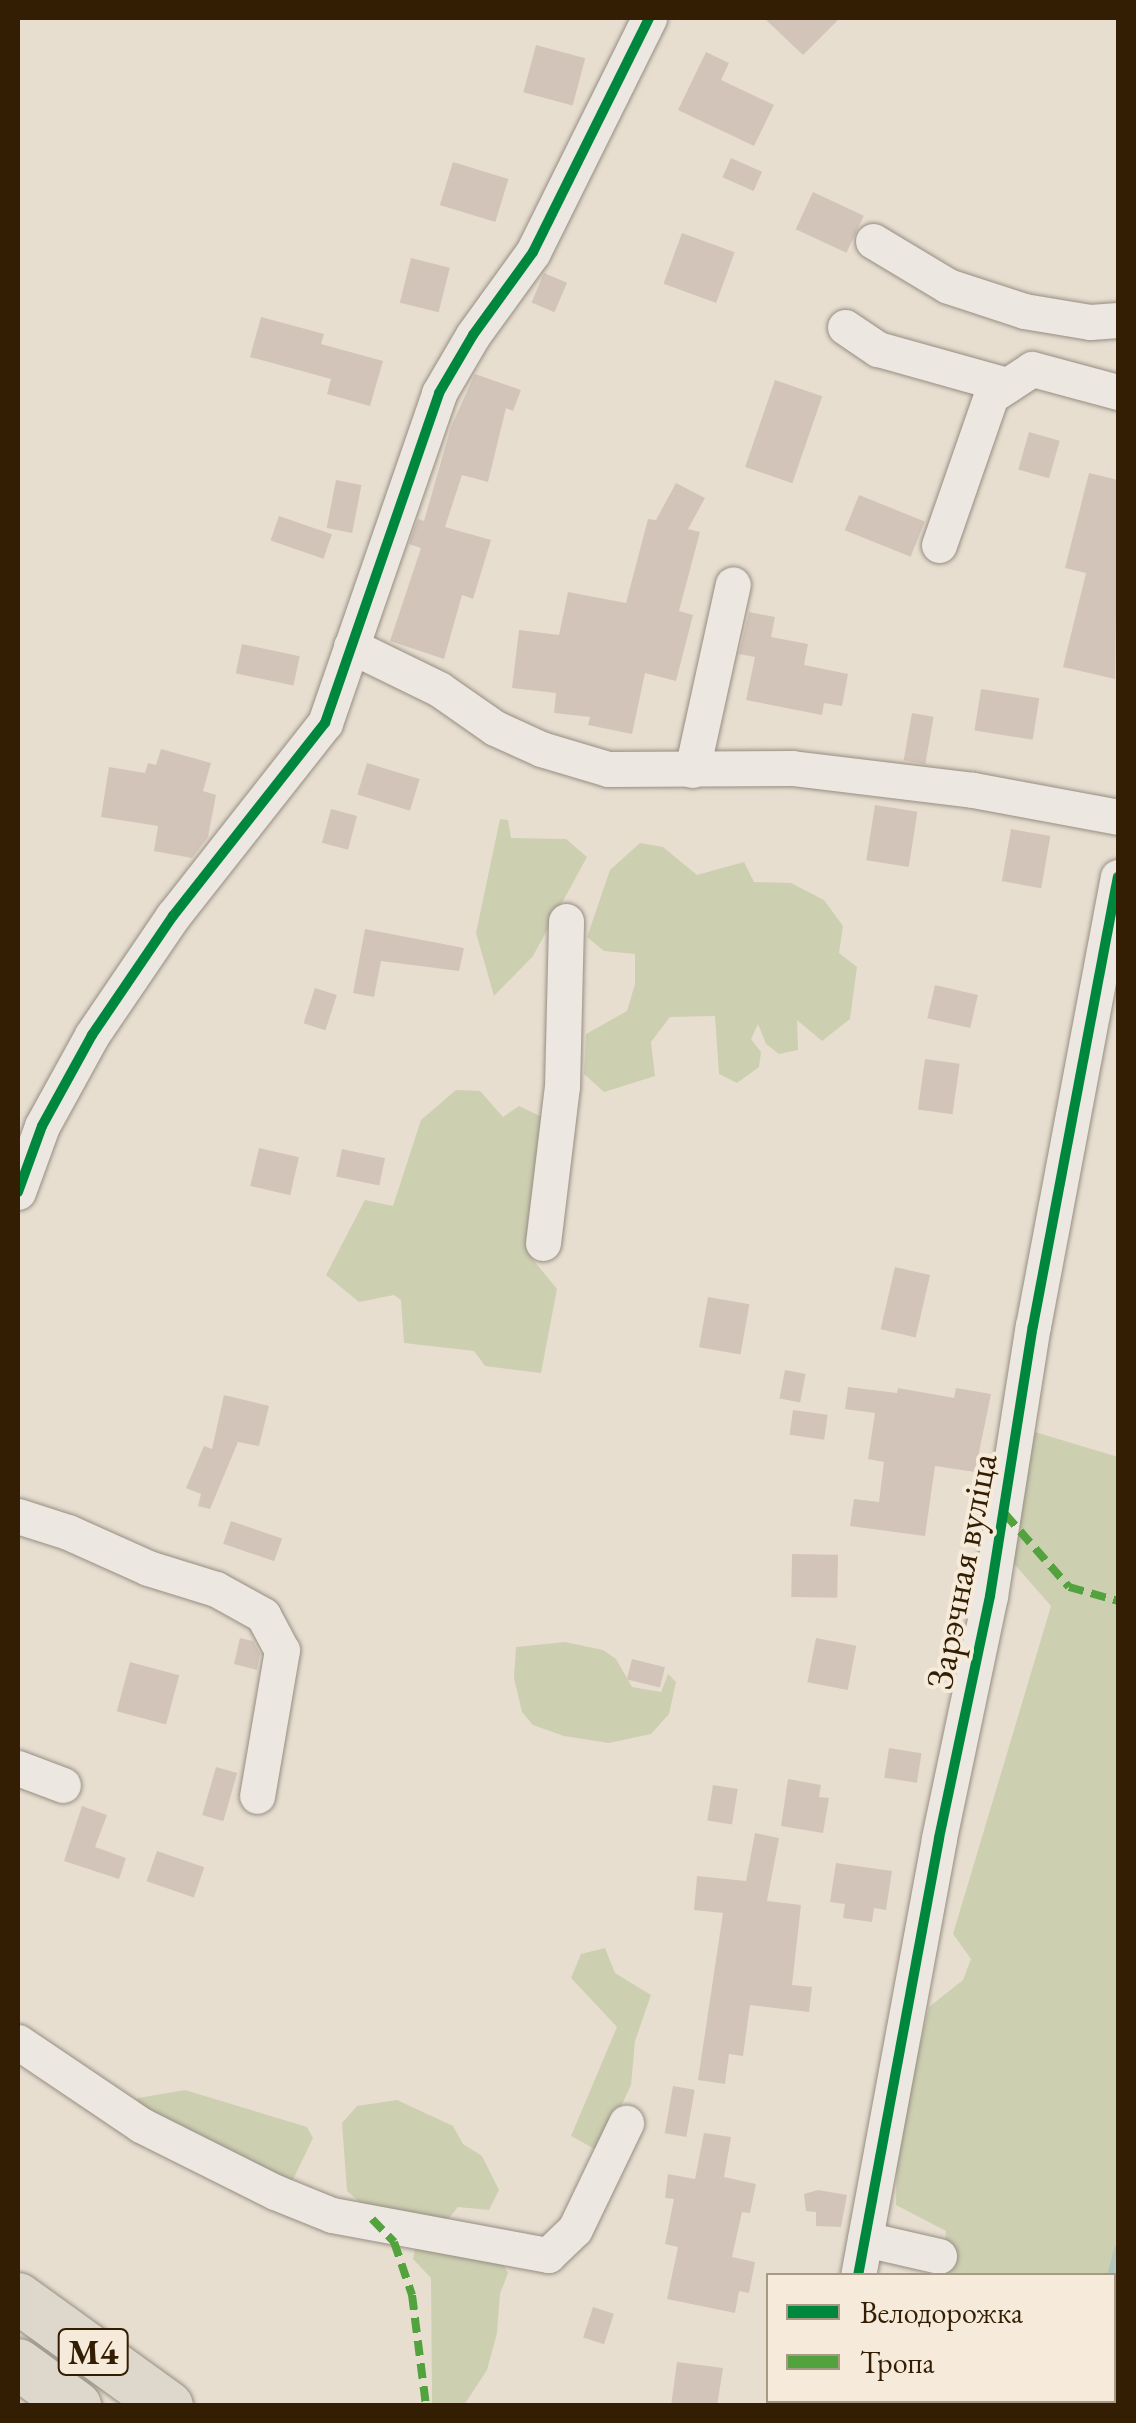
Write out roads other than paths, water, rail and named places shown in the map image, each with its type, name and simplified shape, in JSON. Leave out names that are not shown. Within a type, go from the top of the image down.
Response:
[{"type":"highway","name":"М4","points":[[18,2298],[168,2406]]},
{"type":"highway","name":"М4","points":[[18,2364],[76,2406]]},
{"type":"street","points":[[18,1192],[42,1126],[92,1035],[173,916],[325,723],[439,393],[473,335],[533,252],[648,18]]},
{"type":"street","points":[[873,241],[948,286],[1024,311],[1079,320],[1118,320]]},
{"type":"street","points":[[939,545],[990,396],[1020,377],[1079,320]]},
{"type":"street","points":[[846,327],[878,349],[1118,392]]},
{"type":"street","points":[[692,770],[733,584]]},
{"type":"street","points":[[350,646],[439,689],[495,728],[541,749],[608,769],[792,768],[973,790],[1118,817]]},
{"type":"street","name":"Зарэчная вуліца","points":[[858,2273],[939,1838],[990,1596],[1033,1326],[1118,877]]},
{"type":"street","points":[[543,1243],[562,1087],[566,921]]},
{"type":"street","points":[[18,1516],[68,1532],[148,1568],[216,1588],[263,1615],[282,1650],[257,1796]]},
{"type":"street","points":[[18,1768],[64,1785]]},
{"type":"street","points":[[18,2042],[141,2125],[275,2192],[332,2214],[548,2255],[575,2228],[626,2123]]},
{"type":"street","points":[[864,2239],[939,2256]]},
{"type":"waterway","points":[[1112,2273],[1118,2249]]}]
